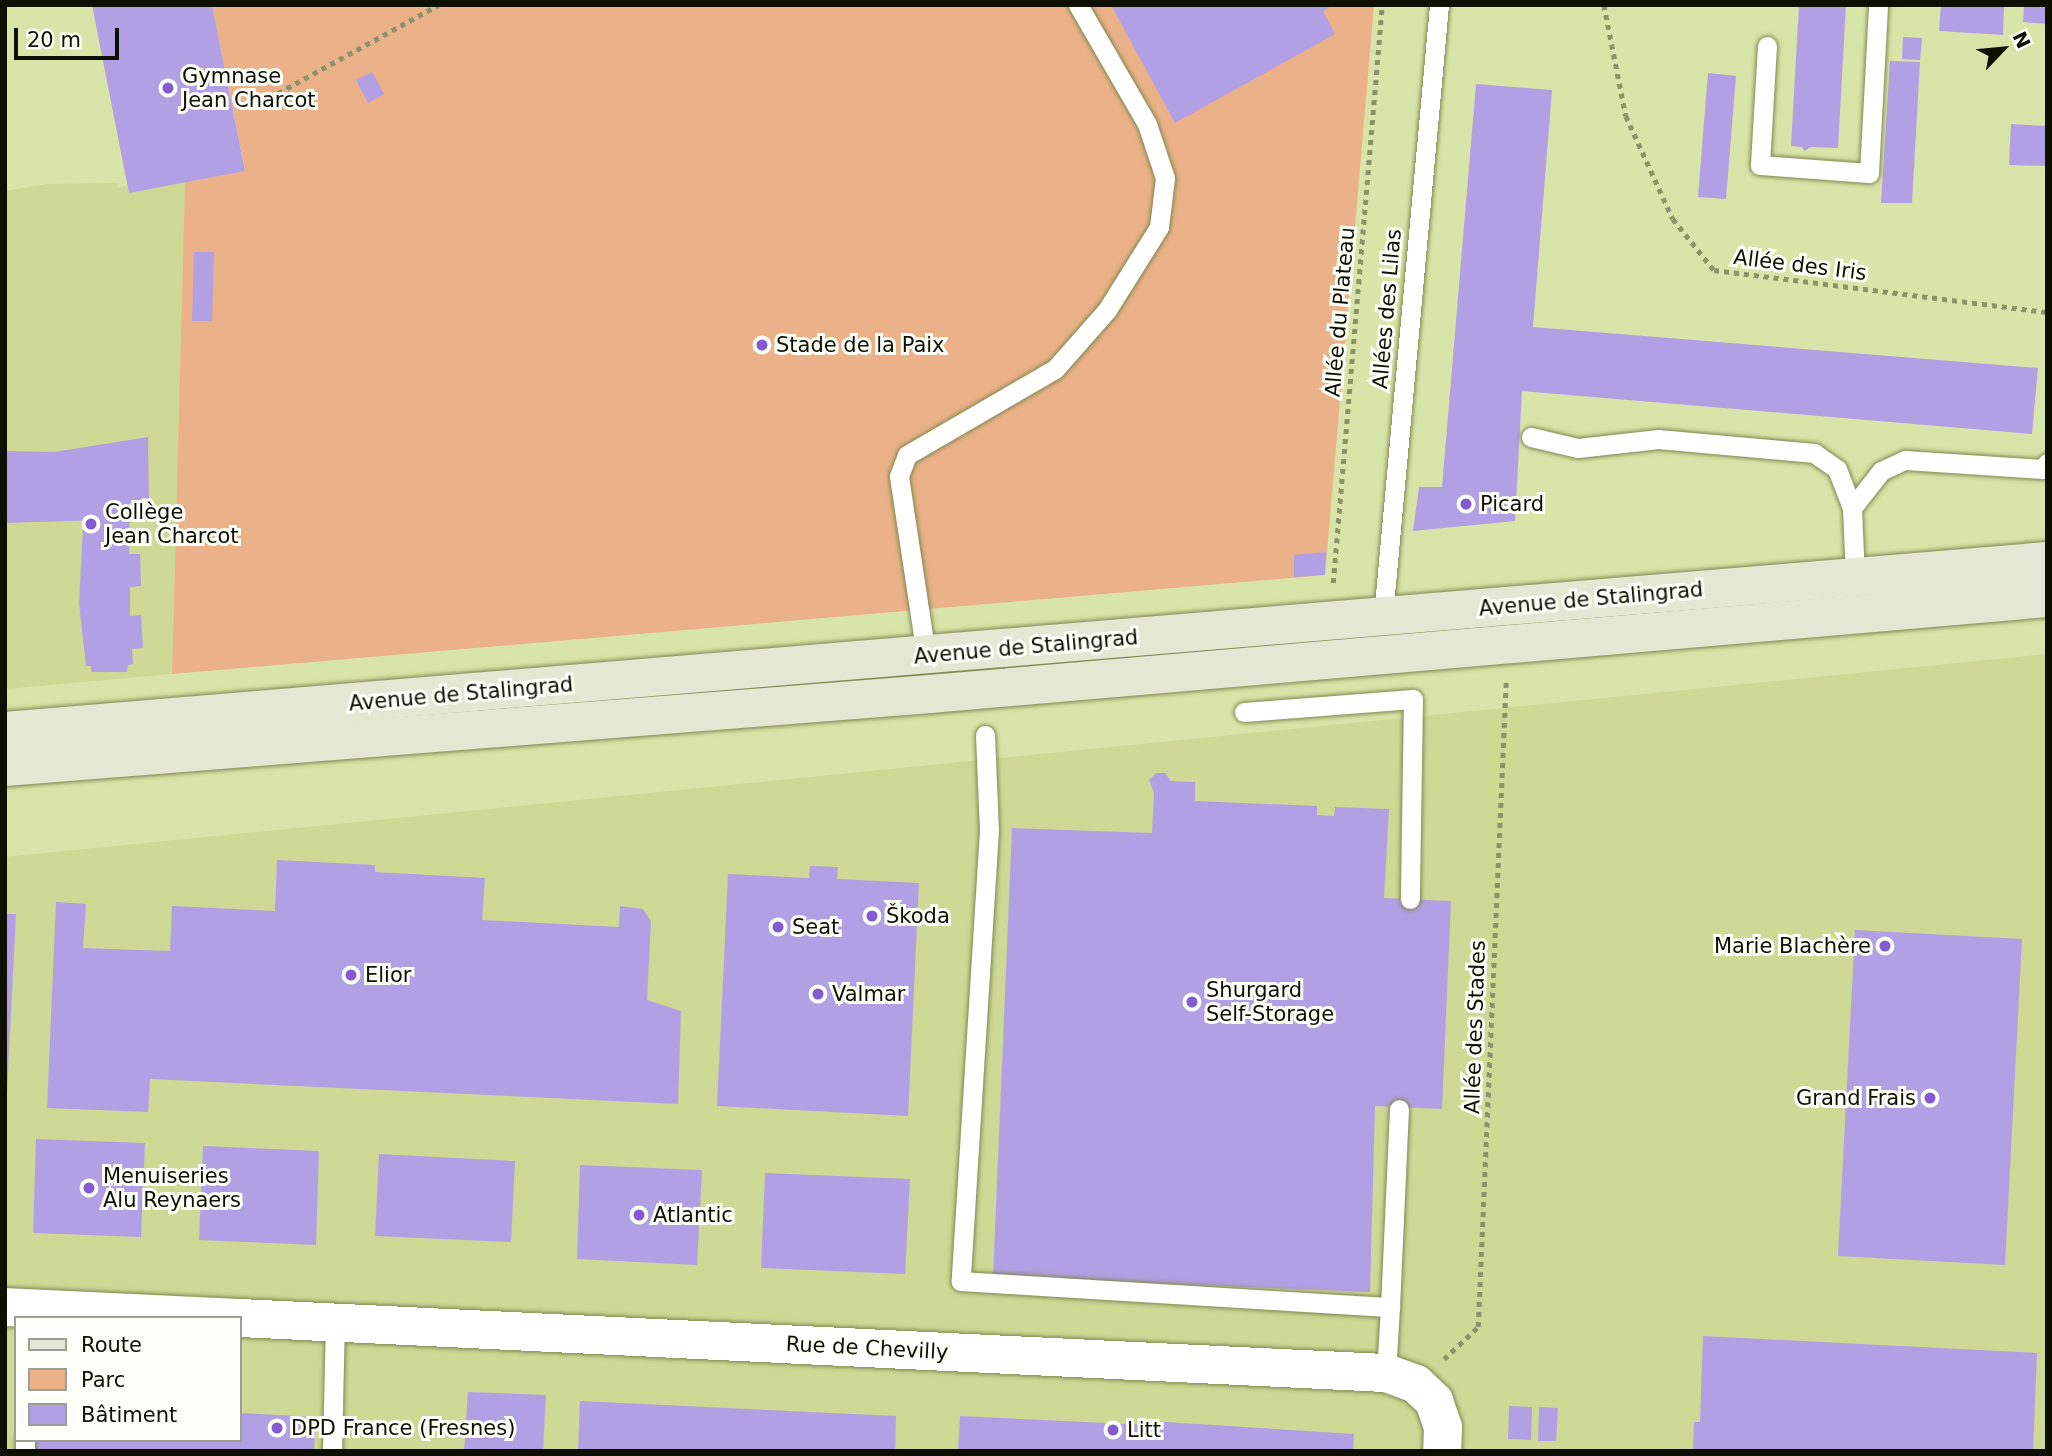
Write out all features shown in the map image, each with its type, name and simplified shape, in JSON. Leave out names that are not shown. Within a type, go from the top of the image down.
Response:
[{"type":"main road","name":"Avenue de Stalingrad","points":[[5,731],[2047,561]]},
{"type":"main road","name":"Avenue de Stalingrad","points":[[5,766],[930,695],[2047,598]]},
{"type":"street","name":"Rue de Chevilly","points":[[21,1311],[176,1316]]},
{"type":"street","name":"Rue de Chevilly","points":[[242,1318],[1401,1379]]},
{"type":"street","points":[[1401,1379],[1434,1401],[1443,1427],[1443,1451]]},
{"type":"lane","points":[[926,655],[898,476],[907,455],[1055,369],[1107,310],[1159,227],[1165,178],[1147,124],[1078,5]]},
{"type":"lane","name":"Allées des Lilas","points":[[1383,616],[1438,5]]},
{"type":"lane","points":[[1767,46],[1760,165],[1869,173],[1878,5]]},
{"type":"lane","points":[[1531,437],[1578,448],[1658,439],[1814,453],[1836,469],[1852,508],[1855,577]]},
{"type":"lane","points":[[1852,508],[1881,471],[1905,460],[2043,469],[2047,463]]},
{"type":"lane","points":[[1244,712],[1413,699],[1410,899]]},
{"type":"lane","points":[[985,735],[989,830],[961,1281],[1390,1307]]},
{"type":"lane","points":[[1399,1109],[1390,1307],[1401,1379]]},
{"type":"lane","points":[[332,1451],[335,1322]]},
{"type":"path","points":[[270,98],[438,5]]},
{"type":"path","name":"Allée du Plateau","points":[[1330,621],[1382,5]]},
{"type":"path","name":"Allée des Iris","points":[[1604,5],[1626,116],[1673,219],[1714,270],[2047,312]]},
{"type":"path","name":"Allée des Stades","points":[[1401,1379],[1478,1327],[1506,644]]},
{"type":"shaded area","name":"Collège Jean Charcot","points":[[185,182],[172,674],[5,689],[5,191],[47,184],[116,183],[117,188],[127,186],[129,193]]},
{"type":"shaded area","points":[[2047,654],[2047,1451],[5,1451],[5,857]]},
{"type":"green space","name":"Stade de la Paix","points":[[212,5],[1374,5],[1325,575],[172,674],[185,182],[245,170]]},
{"type":"building","name":"Gymnase Jean Charcot","points":[[92,5],[212,5],[245,171],[129,193]]},
{"type":"building","points":[[1111,5],[1333,5],[1323,11],[1335,34],[1175,123]]},
{"type":"building","points":[[1799,5],[1846,5],[1838,148],[1811,147],[1804,151],[1802,147],[1791,146]]},
{"type":"building","points":[[1941,5],[2004,5],[2003,35],[1939,31]]},
{"type":"building","points":[[2024,5],[2047,5],[2047,24],[2023,22]]},
{"type":"building","points":[[1903,37],[1922,38],[1920,60],[1902,59]]},
{"type":"building","points":[[1890,61],[1920,62],[1912,203],[1881,203]]},
{"type":"building","points":[[372,72],[384,94],[368,103],[356,80]]},
{"type":"building","points":[[1708,73],[1736,76],[1726,199],[1698,197]]},
{"type":"building","points":[[1476,84],[1552,90],[1533,327],[2038,368],[2032,434],[1522,391],[1515,521],[1413,531],[1419,487],[1442,487]]},
{"type":"building","points":[[2011,124],[2047,126],[2047,166],[2009,165]]},
{"type":"building","points":[[194,252],[214,252],[212,321],[192,321]]},
{"type":"building","points":[[148,437],[149,503],[130,503],[129,554],[140,554],[141,586],[130,587],[130,616],[141,615],[143,648],[132,649],[133,664],[128,665],[127,672],[91,672],[91,666],[86,666],[79,603],[83,528],[100,528],[100,520],[5,523],[5,451],[54,452]]},
{"type":"building","points":[[1326,552],[1325,575],[1294,577],[1294,555]]},
{"type":"building","name":"Shurgard Self-Storage","points":[[1156,773],[1165,773],[1171,781],[1195,782],[1195,801],[1317,806],[1317,815],[1334,816],[1335,807],[1389,809],[1384,898],[1451,901],[1442,1109],[1375,1106],[1370,1292],[993,1277],[1012,828],[1152,833],[1154,793],[1149,780]]},
{"type":"building","name":"Elior","points":[[277,860],[375,865],[375,872],[485,878],[482,920],[619,927],[620,906],[643,909],[651,921],[647,1000],[681,1011],[678,1104],[150,1079],[148,1112],[47,1108],[56,902],[86,904],[83,948],[170,951],[172,906],[275,911]]},
{"type":"building","name":"Valmar","points":[[810,866],[838,867],[837,879],[919,883],[908,1116],[717,1106],[728,874],[809,878]]},
{"type":"building","points":[[5,914],[16,914],[7,1093],[5,1093]]},
{"type":"building","name":"Grand Frais","points":[[1855,930],[2022,939],[2005,1265],[1838,1256]]},
{"type":"building","name":"Menuiseries Alu Reynaers","points":[[36,1139],[145,1143],[141,1237],[33,1233]]},
{"type":"building","points":[[203,1146],[319,1151],[316,1245],[199,1240]]},
{"type":"building","points":[[379,1154],[515,1161],[511,1242],[375,1236]]},
{"type":"building","name":"Atlantic","points":[[580,1165],[702,1170],[697,1265],[577,1259]]},
{"type":"building","points":[[765,1173],[910,1179],[905,1274],[761,1268]]},
{"type":"building","points":[[1703,1336],[2037,1353],[2033,1451],[1693,1450],[1694,1422],[1700,1422]]},
{"type":"building","points":[[468,1392],[546,1395],[543,1451],[464,1451]]},
{"type":"building","points":[[580,1401],[896,1416],[895,1451],[578,1451]]},
{"type":"building","points":[[1509,1406],[1532,1407],[1531,1440],[1508,1439]]},
{"type":"building","points":[[1539,1407],[1558,1408],[1556,1441],[1538,1441]]},
{"type":"building","name":"DPD France (Fresnes)","points":[[242,1413],[316,1417],[314,1451],[35,1451],[35,1442],[242,1442]]},
{"type":"building","name":"Litt","points":[[960,1416],[1148,1425],[1148,1421],[1354,1434],[1353,1451],[958,1451]]},
{"type":"place","name":"Gymnase Jean Charcot","points":[[168,88]]},
{"type":"place","name":"Stade de la Paix","points":[[762,345]]},
{"type":"place","name":"Picard","points":[[1466,504]]},
{"type":"place","name":"Collège Jean Charcot","points":[[91,524]]},
{"type":"place","name":"Škoda","points":[[872,916]]},
{"type":"place","name":"Seat","points":[[778,927]]},
{"type":"place","name":"Marie Blachère","points":[[1885,946]]},
{"type":"place","name":"Elior","points":[[351,975]]},
{"type":"place","name":"Valmar","points":[[818,994]]},
{"type":"place","name":"Shurgard Self-Storage","points":[[1192,1002]]},
{"type":"place","name":"Grand Frais","points":[[1930,1098]]},
{"type":"place","name":"Menuiseries Alu Reynaers","points":[[89,1188]]},
{"type":"place","name":"Atlantic","points":[[639,1215]]},
{"type":"place","name":"DPD France (Fresnes)","points":[[277,1428]]},
{"type":"place","name":"Litt","points":[[1113,1430]]}]
